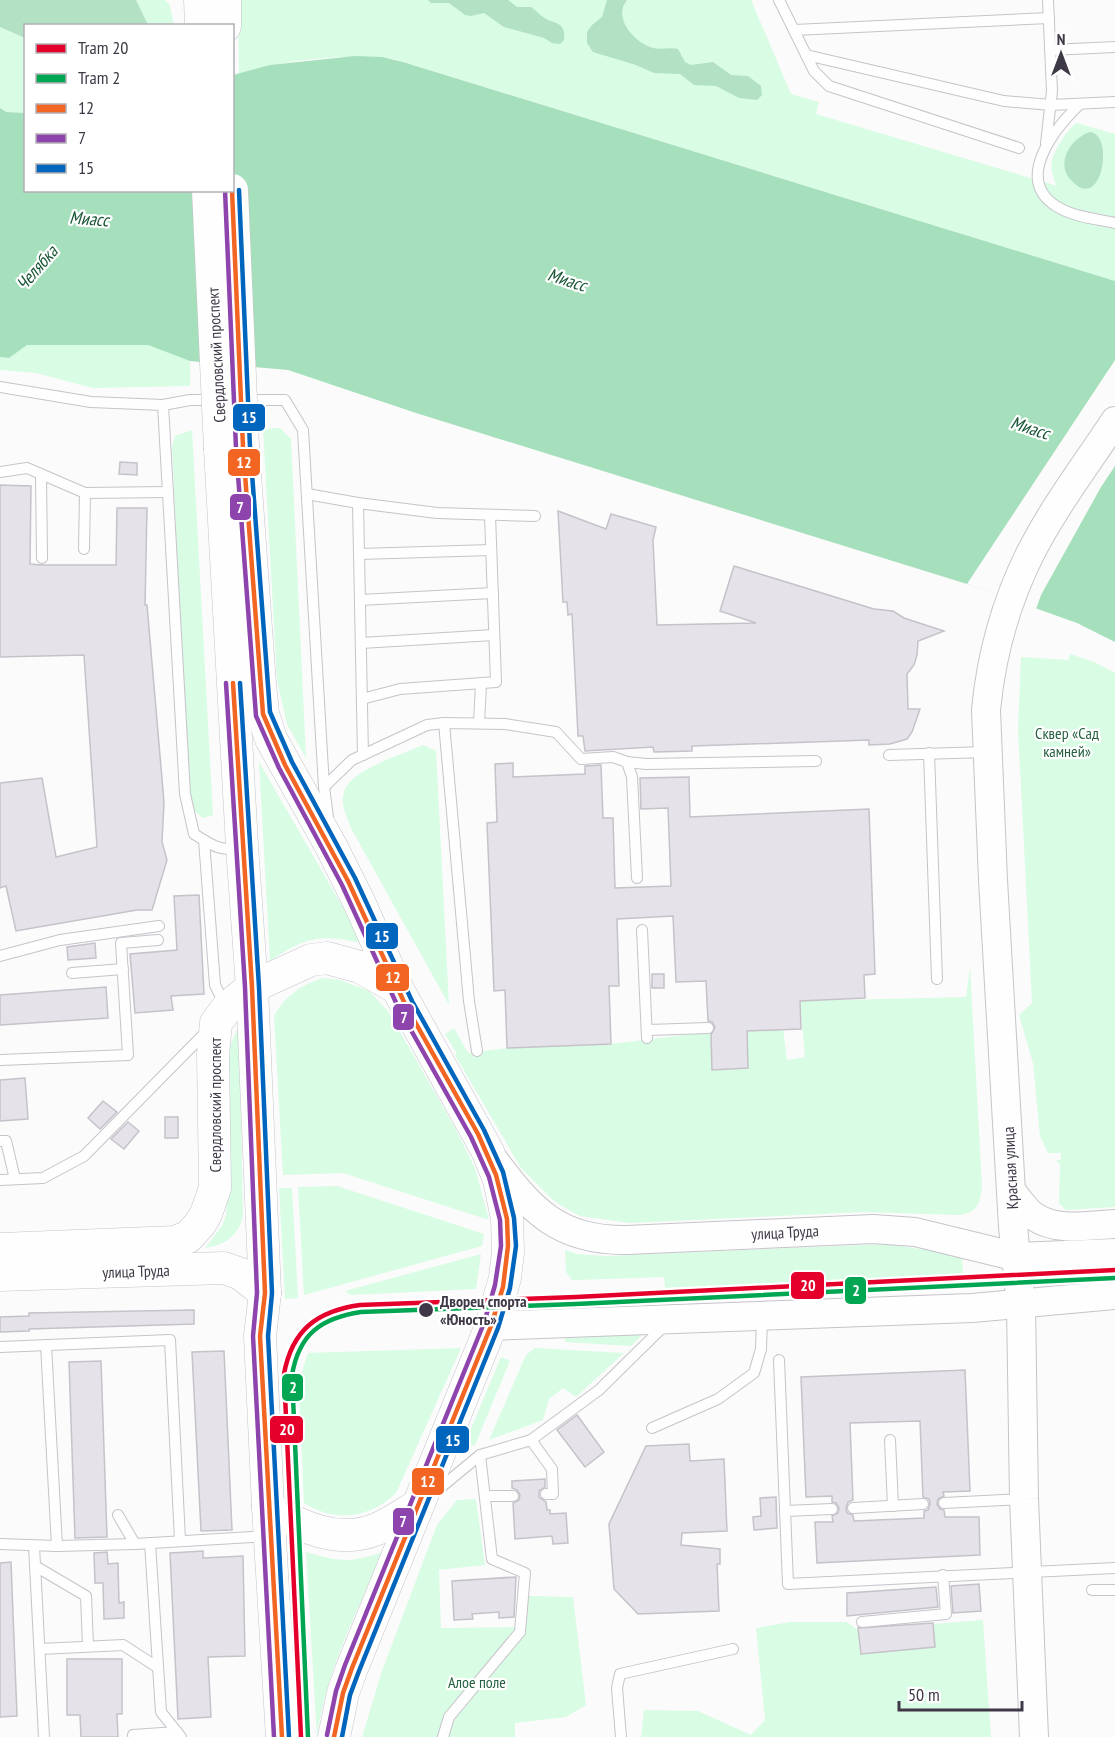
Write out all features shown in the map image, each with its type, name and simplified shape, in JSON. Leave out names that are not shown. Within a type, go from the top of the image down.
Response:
[{"type":"main road","points":[[200,0],[201,24]]},
{"type":"main road","points":[[225,0],[225,24]]},
{"type":"main road","name":"Свердловский проспект","points":[[208,192],[231,448],[263,714],[271,739],[331,846],[360,904],[397,988],[488,1152],[504,1200],[507,1218],[509,1247],[505,1278],[491,1326],[343,1693],[334,1737]]},
{"type":"main road","name":"Свердловский проспект","points":[[232,192],[231,448],[242,846],[252,987],[265,1293],[260,1336],[282,1737]]},
{"type":"main road","name":"Красная улица","points":[[1034,1737],[1024,1499],[1021,1305],[1013,1227],[987,752],[988,690],[996,648],[1023,569],[1035,544],[1115,421]]},
{"type":"main road","points":[[221,1015],[252,987],[311,960],[327,958],[360,967],[378,975],[397,988]]},
{"type":"main road","name":"Свердловский проспект","points":[[192,1232],[207,1214],[215,1188],[213,1054],[221,1015]]},
{"type":"main road","name":"улица Труда","points":[[488,1152],[512,1185],[544,1217],[562,1229],[595,1239],[627,1240],[859,1229],[915,1232],[1017,1257],[1115,1253]]},
{"type":"main road","points":[[915,1232],[956,1236],[984,1231],[993,1227],[1001,1219],[1012,1192],[1033,1216],[1046,1223],[1061,1226],[1115,1224]]},
{"type":"main road","name":"улица Труда","points":[[0,1249],[174,1242],[188,1237],[192,1232]]},
{"type":"main road","name":"улица Труда","points":[[0,1275],[224,1268],[242,1274],[265,1293]]},
{"type":"main road","points":[[491,1326],[1021,1305],[1115,1294]]},
{"type":"main road","points":[[269,1521],[290,1521],[322,1533],[345,1536],[378,1529],[417,1506]]},
{"type":"lane","points":[[779,0],[819,78],[833,88],[1019,148]]},
{"type":"lane","points":[[1048,0],[1051,105],[1046,145],[1039,174],[1041,188],[1049,200],[1067,212],[1115,223]]},
{"type":"lane","points":[[794,30],[1049,18]]},
{"type":"lane","points":[[1050,50],[1115,47]]},
{"type":"lane","points":[[806,55],[1004,100],[1051,105],[1115,102]]},
{"type":"lane","points":[[1046,145],[1060,125],[1080,104]]},
{"type":"lane","points":[[0,387],[91,402],[163,405],[190,400],[285,400],[303,430],[324,787],[331,846]]},
{"type":"lane","points":[[163,405],[184,794],[194,834],[218,849],[242,846]]},
{"type":"lane","points":[[0,472],[27,468],[85,493],[168,492]]},
{"type":"lane","points":[[41,474],[42,558]]},
{"type":"lane","points":[[84,549],[85,493]]},
{"type":"lane","points":[[307,494],[437,513],[535,516]]},
{"type":"lane","points":[[358,503],[363,755]]},
{"type":"lane","points":[[362,699],[400,689],[496,682],[490,515]]},
{"type":"lane","points":[[359,554],[491,550]]},
{"type":"lane","points":[[360,600],[493,593]]},
{"type":"lane","points":[[361,643],[494,635]]},
{"type":"lane","points":[[479,723],[480,684]]},
{"type":"lane","points":[[324,787],[352,760],[427,725],[444,723],[505,724],[556,732],[581,759],[613,757],[627,762],[646,764],[816,761]]},
{"type":"lane","points":[[444,723],[469,1001],[477,1051]]},
{"type":"lane","points":[[889,755],[987,752]]},
{"type":"lane","points":[[929,753],[937,979]]},
{"type":"lane","points":[[627,762],[632,777],[637,878]]},
{"type":"lane","points":[[0,1180],[43,1178],[84,1156],[221,1015],[215,985],[204,840]]},
{"type":"lane","points":[[0,956],[60,940],[159,926]]},
{"type":"lane","points":[[642,930],[647,1034],[708,1028]]},
{"type":"lane","points":[[0,1060],[128,1055],[122,943],[158,940]]},
{"type":"lane","points":[[72,973],[123,969]]},
{"type":"lane","points":[[0,1141],[6,1141],[15,1179]]},
{"type":"lane","points":[[652,1428],[718,1399],[754,1373],[761,1349],[762,1314]]},
{"type":"lane","points":[[417,1506],[480,1455],[531,1440],[599,1390],[673,1317]]},
{"type":"lane","points":[[0,1347],[170,1340],[180,1540]]},
{"type":"lane","points":[[46,1345],[57,1546]]},
{"type":"lane","points":[[779,1360],[788,1584],[1115,1568]]},
{"type":"lane","points":[[531,1440],[552,1469],[553,1494],[546,1494]]},
{"type":"lane","points":[[890,1440],[893,1506]]},
{"type":"lane","points":[[443,1737],[449,1717],[520,1632],[525,1572],[492,1558],[480,1455]]},
{"type":"lane","points":[[486,1496],[513,1496]]},
{"type":"lane","points":[[944,1503],[1024,1499]]},
{"type":"lane","points":[[853,1508],[923,1504]]},
{"type":"lane","points":[[785,1511],[832,1509]]},
{"type":"lane","points":[[118,1515],[135,1544]]},
{"type":"lane","points":[[0,1544],[57,1546],[150,1543],[180,1540],[269,1521]]},
{"type":"lane","points":[[150,1543],[160,1712],[179,1735]]},
{"type":"lane","points":[[34,1546],[44,1737]]},
{"type":"lane","points":[[35,1566],[86,1596],[88,1646]]},
{"type":"lane","points":[[862,1622],[946,1614],[943,1575]]},
{"type":"lane","points":[[1092,1590],[1115,1590]]},
{"type":"lane","points":[[40,1649],[123,1645],[157,1667]]},
{"type":"lane","points":[[621,1737],[617,1688],[620,1674],[733,1649]]},
{"type":"lane","points":[[133,1735],[179,1735]]},
{"type":"green space","points":[[136,0],[165,0],[170,6],[174,24],[148,24]]},
{"type":"green space","points":[[238,0],[751,0],[791,94],[819,102],[816,114],[1057,186],[1051,164],[1054,153],[1072,127],[1077,123],[1115,134],[1115,281],[394,59],[337,57],[316,59],[274,65],[239,74]]},
{"type":"green space","points":[[0,27],[24,38],[24,113],[6,112],[0,108]]},
{"type":"green space","points":[[27,345],[148,345],[190,361],[190,386],[93,388],[36,373],[0,370],[0,357],[9,358]]},
{"type":"green space","points":[[280,428],[291,439],[306,758],[287,724],[277,680],[263,429]]},
{"type":"green space","points":[[192,430],[213,815],[203,818],[193,810],[188,783],[172,447],[175,436]]},
{"type":"green space","name":"Сквер «Сад камней»","points":[[1070,654],[1094,662],[1115,673],[1115,1207],[1066,1210],[1059,1203],[1060,1165],[1056,1160],[1061,1160],[1061,1153],[1048,1153],[1040,1136],[1033,1063],[1019,1015],[1032,1003],[1018,729],[1021,657],[1068,660]]},
{"type":"green space","points":[[423,745],[436,751],[449,1005],[351,828],[343,802],[348,784],[356,777],[378,764]]},
{"type":"green space","points":[[259,762],[364,944],[337,939],[314,939],[293,947],[270,961]]},
{"type":"green space","points":[[970,967],[982,1187],[977,1206],[971,1212],[959,1215],[864,1212],[630,1223],[580,1216],[552,1199],[521,1168],[445,1034],[454,1028],[468,1053],[507,1048],[611,1044],[708,1032],[783,1029],[787,1060],[805,1057],[800,1001],[966,997]]},
{"type":"green space","points":[[323,978],[340,980],[369,991],[388,1011],[455,1128],[475,1168],[489,1220],[343,1173],[283,1175],[274,1016],[294,992]]},
{"type":"green space","points":[[239,1025],[243,1216],[238,1229],[230,1238],[219,1245],[205,1248],[222,1226],[226,1215],[228,1163],[224,1061]]},
{"type":"green space","points":[[337,1186],[484,1234],[482,1246],[304,1295],[298,1187]]},
{"type":"green space","points":[[279,1188],[292,1188],[298,1298],[285,1299]]},
{"type":"green space","points":[[886,1244],[962,1255],[963,1274],[665,1288],[664,1277],[572,1280],[566,1272],[565,1250],[577,1254],[606,1256]]},
{"type":"green space","points":[[481,1254],[476,1289],[351,1295],[345,1291]]},
{"type":"green space","points":[[645,1332],[631,1346],[565,1342],[565,1335]]},
{"type":"green space","points":[[461,1348],[396,1493],[375,1508],[352,1515],[328,1513],[304,1503],[299,1391],[300,1378],[308,1353]]},
{"type":"green space","points":[[535,1348],[624,1353],[576,1397],[563,1388],[549,1399],[543,1420],[489,1440],[526,1355]]},
{"type":"green space","points":[[501,1357],[510,1361],[475,1445],[471,1446],[468,1436]]},
{"type":"green space","name":"Алое поле","points":[[476,1499],[485,1565],[439,1570],[441,1628],[523,1627],[528,1596],[573,1597],[586,1705],[566,1717],[515,1723],[515,1737],[362,1737],[382,1671],[437,1525],[457,1500]]},
{"type":"green space","points":[[306,1552],[345,1560],[383,1552],[335,1665],[321,1712],[317,1737]]},
{"type":"green space","points":[[983,1620],[991,1737],[641,1737],[644,1710],[698,1711],[751,1735],[765,1720],[756,1628],[790,1622],[847,1622],[859,1631],[861,1654],[935,1647],[933,1624]]},
{"type":"shaded area","points":[[0,0],[136,0],[148,24],[24,24],[24,38],[0,27]]},
{"type":"shaded area","points":[[428,0],[508,0],[517,7],[531,7],[543,17],[561,26],[564,40],[560,44],[552,43],[544,38],[504,27],[484,13],[465,15],[449,3],[431,3]]},
{"type":"shaded area","points":[[607,0],[627,0],[622,14],[624,22],[639,41],[656,49],[678,49],[685,62],[691,65],[713,62],[731,75],[748,76],[761,86],[762,95],[757,100],[739,98],[716,86],[694,85],[680,74],[654,73],[593,52],[587,43],[587,32],[602,17]]},
{"type":"shaded area","points":[[1090,132],[1098,136],[1102,145],[1102,170],[1091,188],[1082,188],[1066,173],[1065,159],[1071,145]]},
{"type":"water","points":[[355,56],[382,57],[403,62],[1115,281],[1115,642],[1077,623],[967,584],[416,413],[288,370],[190,361],[148,345],[27,345],[9,358],[0,357],[0,108],[6,112],[24,113],[24,192],[234,192],[234,75],[270,65]]},
{"type":"pier","points":[[1115,360],[1115,466],[1041,595],[1036,609],[967,584]]},
{"type":"building","points":[[120,462],[137,463],[137,475],[119,474]]},
{"type":"building","points":[[0,485],[31,486],[30,564],[116,565],[117,508],[147,508],[145,605],[147,605],[164,802],[162,842],[167,860],[152,910],[137,910],[16,931],[6,886],[0,888],[0,783],[42,778],[56,857],[97,847],[84,655],[0,657]]},
{"type":"building","points":[[558,511],[606,529],[611,514],[656,527],[653,540],[657,625],[756,623],[720,611],[734,566],[874,609],[893,611],[904,618],[944,631],[918,641],[914,665],[907,674],[908,709],[920,709],[912,732],[907,739],[890,744],[869,745],[869,740],[692,746],[692,751],[654,752],[653,747],[585,751],[583,736],[578,736],[572,614],[568,615],[567,602],[563,602]]},
{"type":"building","points":[[513,763],[513,777],[585,774],[585,766],[601,765],[603,818],[613,818],[615,888],[671,886],[668,808],[641,809],[640,778],[689,777],[690,817],[869,809],[875,974],[864,975],[865,998],[800,1001],[801,1029],[747,1031],[748,1068],[712,1070],[711,1035],[715,1027],[712,1022],[708,1021],[706,981],[676,982],[673,916],[617,919],[619,986],[609,986],[611,1044],[507,1048],[505,990],[494,991],[487,823],[497,822],[495,764]]},
{"type":"building","points":[[199,895],[204,994],[171,996],[173,1010],[135,1013],[130,954],[177,950],[174,896]]},
{"type":"building","points":[[95,943],[96,958],[68,960],[67,947]]},
{"type":"building","points":[[652,974],[664,974],[664,988],[652,988]]},
{"type":"building","points":[[106,987],[108,1018],[0,1025],[0,995]]},
{"type":"building","points":[[25,1078],[28,1119],[0,1121],[0,1080]]},
{"type":"building","points":[[103,1101],[117,1112],[100,1129],[88,1118]]},
{"type":"building","points":[[165,1117],[178,1117],[178,1138],[165,1138]]},
{"type":"building","points":[[128,1122],[139,1131],[124,1149],[111,1139]]},
{"type":"building","points":[[194,1310],[194,1324],[29,1329],[29,1331],[0,1332],[0,1317],[29,1316],[29,1313]]},
{"type":"building","points":[[224,1351],[232,1530],[201,1531],[192,1352]]},
{"type":"building","points":[[101,1361],[107,1537],[75,1538],[69,1362]]},
{"type":"building","points":[[965,1370],[970,1491],[943,1492],[944,1496],[938,1499],[937,1504],[940,1509],[944,1510],[945,1517],[979,1517],[980,1555],[817,1563],[815,1522],[833,1522],[832,1516],[838,1513],[839,1508],[836,1503],[832,1502],[832,1496],[806,1497],[801,1377]],"holes":[[[920,1421],[923,1497],[929,1499],[930,1504],[928,1510],[924,1511],[924,1518],[854,1521],[853,1515],[847,1513],[846,1508],[848,1502],[853,1500],[850,1423]]]},
{"type":"building","points":[[577,1415],[604,1452],[585,1467],[557,1430]]},
{"type":"building","points":[[689,1444],[690,1461],[724,1459],[727,1531],[682,1533],[681,1545],[720,1549],[720,1564],[717,1564],[719,1611],[638,1614],[614,1589],[609,1524],[646,1446]]},
{"type":"building","points":[[545,1479],[545,1487],[539,1491],[539,1497],[546,1502],[550,1514],[566,1513],[568,1543],[553,1544],[552,1536],[515,1539],[513,1503],[519,1500],[520,1495],[512,1488],[512,1481]]},
{"type":"building","points":[[776,1497],[777,1528],[754,1530],[753,1517],[761,1516],[760,1498]]},
{"type":"building","points":[[203,1551],[203,1558],[243,1556],[245,1656],[208,1657],[211,1717],[178,1719],[170,1553]]},
{"type":"building","points":[[107,1552],[108,1564],[118,1563],[119,1603],[124,1602],[124,1618],[104,1619],[103,1583],[95,1583],[94,1553]]},
{"type":"building","points":[[11,1562],[17,1716],[0,1717],[0,1563]]},
{"type":"building","points":[[516,1577],[514,1617],[499,1618],[499,1612],[472,1614],[473,1619],[454,1620],[452,1581]]},
{"type":"building","points":[[979,1584],[981,1611],[953,1613],[951,1586]]},
{"type":"building","points":[[936,1587],[938,1607],[847,1616],[847,1593]]},
{"type":"building","points":[[933,1623],[935,1647],[861,1654],[858,1628]]},
{"type":"building","points":[[67,1659],[122,1659],[122,1714],[117,1714],[118,1737],[81,1737],[80,1715],[67,1715]]},
{"type":"tram line","name":"20","points":[[301,1737],[284,1374],[293,1346],[300,1334],[319,1318],[331,1312],[360,1305],[576,1297],[1115,1270]]},
{"type":"tram line","name":"2","points":[[308,1737],[292,1375],[295,1361],[306,1339],[323,1324],[361,1312],[1115,1278]]},
{"type":"transit line","name":"15","points":[[239,190],[250,447],[270,712],[292,762],[355,878],[412,1001],[484,1130],[503,1172],[514,1218],[516,1246],[510,1288],[498,1328],[359,1671],[350,1695],[342,1737]]},
{"type":"transit line","name":"7","points":[[225,192],[236,448],[256,716],[279,768],[342,885],[398,1007],[471,1137],[489,1177],[500,1220],[501,1246],[495,1285],[484,1323],[345,1665],[336,1691],[327,1735]]},
{"type":"transit line","name":"12","points":[[232,192],[243,447],[263,714],[285,765],[348,881],[405,1004],[478,1134],[496,1175],[507,1219],[508,1246],[503,1287],[491,1326],[352,1668],[343,1693],[334,1737]]},
{"type":"transit line","name":"7","points":[[226,683],[245,987],[257,1293],[253,1336],[274,1737]]},
{"type":"transit line","name":"12","points":[[233,683],[252,987],[265,1293],[260,1336],[282,1737]]},
{"type":"transit line","name":"15","points":[[240,683],[259,987],[272,1293],[268,1336],[289,1737]]},
{"type":"place","name":"Дворец спорта «Юность»","points":[[426,1310]]},
{"type":"water label","name":"Миасс","points":[[89,219]]},
{"type":"water label","name":"Челябка","points":[[37,268]]},
{"type":"water label","name":"Миасс","points":[[567,280]]},
{"type":"water label","name":"Миасс","points":[[1030,428]]}]
